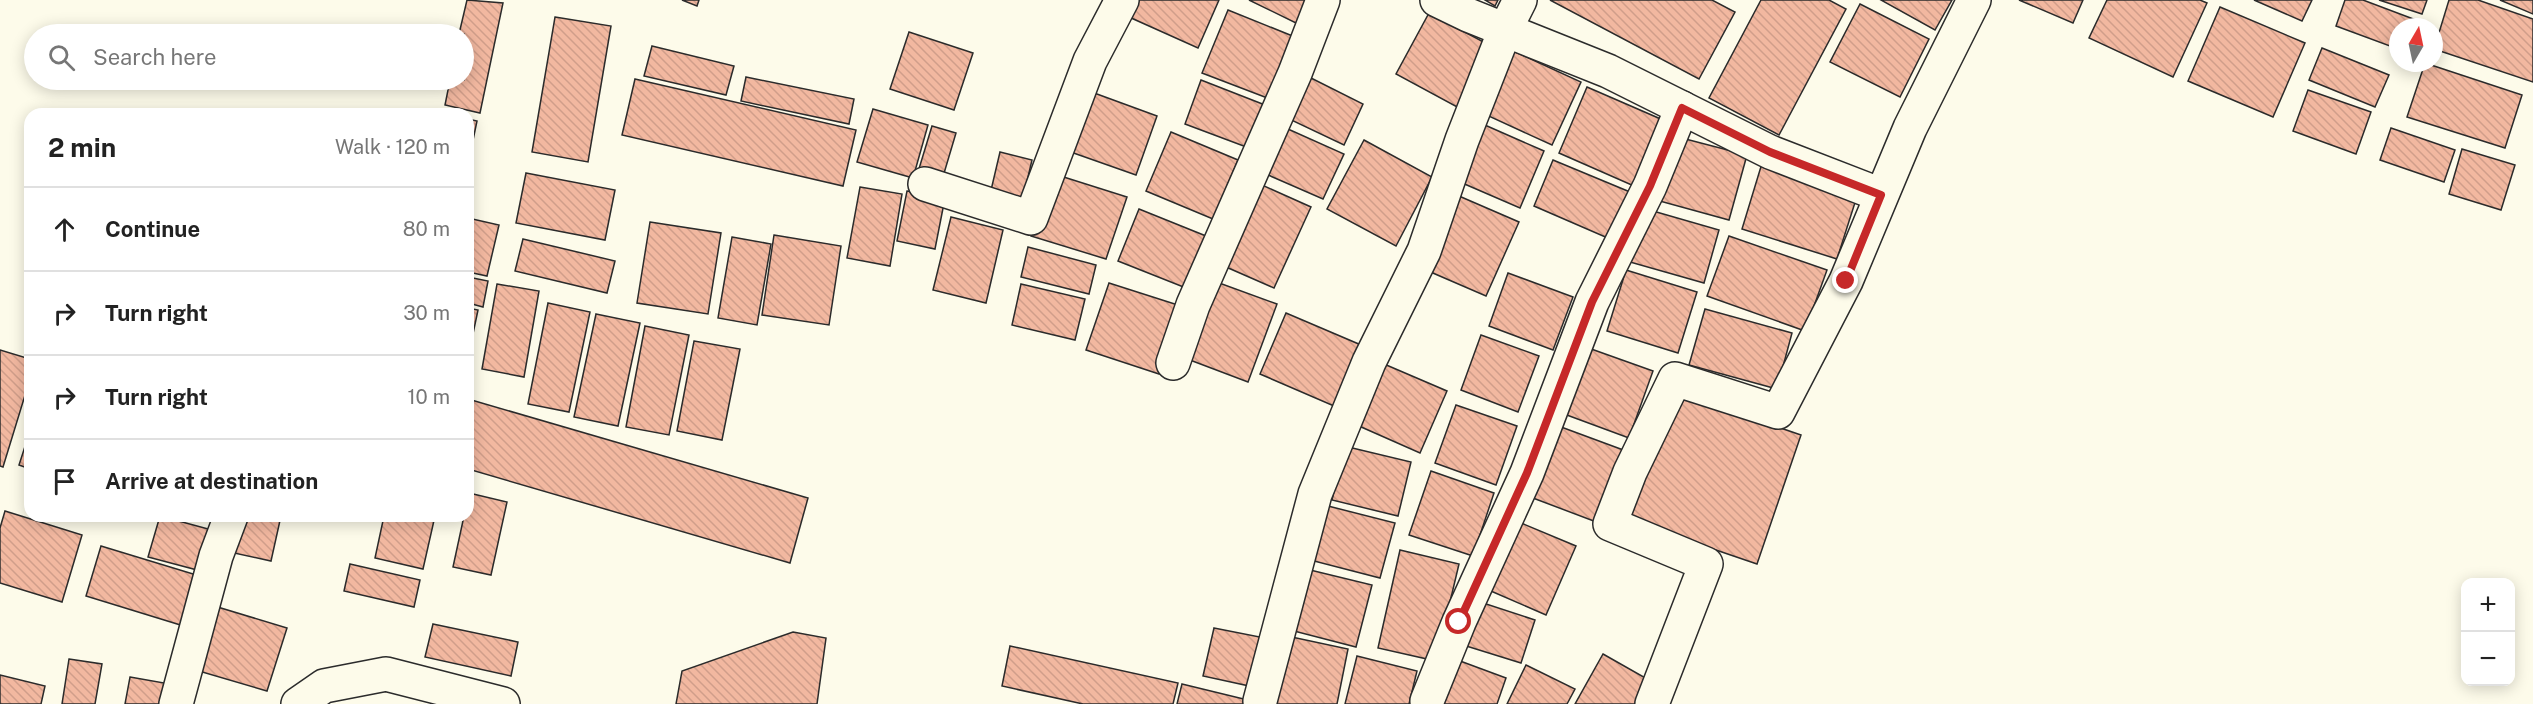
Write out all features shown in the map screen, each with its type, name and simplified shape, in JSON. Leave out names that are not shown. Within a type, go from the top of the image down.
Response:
[{"type":"street","points":[[925,184],[1031,218],[1090,61],[1122,0]]},
{"type":"street","points":[[1173,363],[1193,305],[1295,73],[1323,0]]},
{"type":"street","points":[[1437,0],[1608,71],[1770,152],[1881,195]]},
{"type":"street","points":[[1260,701],[1315,494],[1369,362],[1424,251],[1462,140],[1505,30],[1520,0]]},
{"type":"street","points":[[1652,704],[1706,564],[1610,524],[1630,472],[1675,379],[1778,412],[1846,281],[1910,128],[1974,0]]},
{"type":"street","points":[[1427,701],[1459,622],[1527,473],[1592,302],[1650,186],[1682,108]]},
{"type":"street","points":[[176,704],[216,556],[229,522]]},
{"type":"street","points":[[298,704],[324,686],[386,674],[503,704]]},
{"type":"building","points":[[467,0],[503,3],[480,113],[474,112],[474,108],[445,105],[448,90],[474,90],[474,24],[461,24]]},
{"type":"building","points":[[682,0],[699,0],[697,6]]},
{"type":"building","points":[[1136,0],[1219,0],[1198,48],[1129,17]]},
{"type":"building","points":[[1249,0],[1308,0],[1296,23]]},
{"type":"building","points":[[1485,0],[1498,0],[1495,6]]},
{"type":"building","points":[[1550,0],[1712,0],[1735,12],[1699,79]]},
{"type":"building","points":[[1761,0],[1829,0],[1846,9],[1779,135],[1709,98]]},
{"type":"building","points":[[1881,0],[1952,0],[1935,30]]},
{"type":"building","points":[[2019,0],[2083,0],[2073,23]]},
{"type":"building","points":[[2107,0],[2200,0],[2207,3],[2173,77],[2089,38]]},
{"type":"building","points":[[2254,0],[2312,0],[2302,21]]},
{"type":"building","points":[[2345,0],[2363,0],[2411,18],[2389,18],[2389,46],[2336,26]]},
{"type":"building","points":[[2379,0],[2427,0],[2422,14]]},
{"type":"building","points":[[2449,0],[2478,0],[2533,19],[2533,82],[2443,52],[2443,20]]},
{"type":"building","points":[[2500,0],[2533,0],[2533,14]]},
{"type":"building","points":[[1860,4],[1929,39],[1900,97],[1830,62]]},
{"type":"building","points":[[2220,7],[2305,43],[2273,117],[2188,81]]},
{"type":"building","points":[[1228,10],[1295,37],[1270,99],[1202,73]]},
{"type":"building","points":[[1429,13],[1493,47],[1459,108],[1396,74]]},
{"type":"building","points":[[555,17],[611,26],[588,162],[532,152]]},
{"type":"building","points":[[909,32],[973,53],[954,110],[890,89]]},
{"type":"building","points":[[652,46],[734,66],[726,95],[644,76]]},
{"type":"building","points":[[2322,48],[2389,75],[2375,107],[2309,80]]},
{"type":"building","points":[[1511,50],[1581,82],[1552,145],[1482,113]]},
{"type":"building","points":[[2443,69],[2522,95],[2505,148],[2407,117],[2422,72],[2443,72]]},
{"type":"building","points":[[1307,76],[1363,104],[1344,145],[1287,118]]},
{"type":"building","points":[[746,77],[854,99],[849,124],[741,101]]},
{"type":"building","points":[[635,79],[856,130],[843,186],[622,135]]},
{"type":"building","points":[[1201,80],[1265,105],[1249,148],[1185,124]]},
{"type":"building","points":[[1587,87],[1663,120],[1634,186],[1559,153]]},
{"type":"building","points":[[1086,90],[1157,116],[1136,175],[1065,150]]},
{"type":"building","points":[[2308,90],[2371,112],[2356,154],[2293,131]]},
{"type":"building","points":[[873,109],[928,125],[913,178],[857,162]]},
{"type":"building","points":[[474,120],[477,121],[474,135]]},
{"type":"building","points":[[1478,122],[1544,151],[1520,208],[1453,179]]},
{"type":"building","points":[[1279,125],[1344,154],[1323,199],[1259,171]]},
{"type":"building","points":[[932,126],[956,133],[942,180],[918,172]]},
{"type":"building","points":[[2391,128],[2455,150],[2444,182],[2380,160]]},
{"type":"building","points":[[1171,132],[1238,160],[1213,219],[1146,191]]},
{"type":"building","points":[[1674,136],[1747,155],[1729,220],[1656,200]]},
{"type":"building","points":[[1364,140],[1432,177],[1396,246],[1327,209]]},
{"type":"building","points":[[2462,149],[2515,165],[2501,210],[2449,194]]},
{"type":"building","points":[[1000,152],[1032,160],[1020,211],[988,203]]},
{"type":"building","points":[[1553,160],[1630,192],[1610,239],[1534,206]]},
{"type":"building","points":[[1763,160],[1859,190],[1837,259],[1742,229]]},
{"type":"building","points":[[526,173],[615,190],[605,240],[516,223]]},
{"type":"building","points":[[1051,173],[1127,197],[1106,259],[1031,236]]},
{"type":"building","points":[[1253,181],[1311,207],[1274,288],[1217,263]]},
{"type":"building","points":[[860,187],[902,194],[890,266],[847,258]]},
{"type":"building","points":[[907,191],[945,198],[935,249],[897,241]]},
{"type":"building","points":[[1452,193],[1519,222],[1486,296],[1419,267]]},
{"type":"building","points":[[1139,209],[1206,236],[1186,288],[1118,261]]},
{"type":"building","points":[[1646,209],[1719,230],[1704,283],[1630,262]]},
{"type":"building","points":[[951,217],[1003,230],[986,303],[933,290]]},
{"type":"building","points":[[474,219],[499,225],[487,276],[474,273]]},
{"type":"building","points":[[650,222],[721,233],[708,314],[637,303]]},
{"type":"building","points":[[774,235],[841,246],[829,325],[762,315]]},
{"type":"building","points":[[1729,236],[1827,270],[1805,331],[1707,296]]},
{"type":"building","points":[[732,237],[771,244],[757,325],[718,318]]},
{"type":"building","points":[[523,239],[615,261],[607,293],[515,271]]},
{"type":"building","points":[[1028,247],[1096,265],[1089,294],[1021,277]]},
{"type":"building","points":[[1626,270],[1697,292],[1678,353],[1607,331]]},
{"type":"building","points":[[1508,273],[1573,297],[1553,350],[1489,326]]},
{"type":"building","points":[[474,278],[488,281],[483,307],[474,305]]},
{"type":"building","points":[[1211,280],[1277,304],[1248,382],[1182,357]]},
{"type":"building","points":[[1109,283],[1181,306],[1159,374],[1086,350]]},
{"type":"building","points":[[497,284],[539,291],[524,377],[482,369]]},
{"type":"building","points":[[1021,284],[1085,299],[1075,340],[1012,325]]},
{"type":"building","points":[[548,303],[590,312],[569,412],[528,404]]},
{"type":"building","points":[[474,309],[478,310],[474,329]]},
{"type":"building","points":[[1705,309],[1792,333],[1777,389],[1689,365]]},
{"type":"building","points":[[1286,313],[1361,345],[1334,406],[1260,374]]},
{"type":"building","points":[[596,314],[640,323],[618,426],[574,417]]},
{"type":"building","points":[[645,326],[689,335],[669,435],[626,427]]},
{"type":"building","points":[[1481,335],[1539,356],[1518,412],[1461,390]]},
{"type":"building","points":[[694,341],[740,349],[722,440],[677,431]]},
{"type":"building","points":[[1580,345],[1653,371],[1629,438],[1556,411]]},
{"type":"building","points":[[0,350],[24,357],[24,399],[3,467],[0,466]]},
{"type":"building","points":[[1377,361],[1447,391],[1420,453],[1350,422]]},
{"type":"building","points":[[1672,391],[1801,435],[1757,564],[1628,520]]},
{"type":"building","points":[[474,401],[808,498],[790,563],[474,471]]},
{"type":"building","points":[[1456,405],[1517,426],[1496,485],[1435,463]]},
{"type":"building","points":[[1553,424],[1626,451],[1599,523],[1525,495]]},
{"type":"building","points":[[1344,446],[1411,462],[1398,516],[1332,500]]},
{"type":"building","points":[[24,450],[24,467],[19,465]]},
{"type":"building","points":[[1431,471],[1494,493],[1473,556],[1409,535]]},
{"type":"building","points":[[474,494],[507,502],[491,575],[453,567],[463,522],[474,522]]},
{"type":"building","points":[[1328,506],[1395,523],[1380,578],[1314,561]]},
{"type":"building","points":[[5,511],[24,517],[24,522],[40,522],[82,535],[62,602],[0,583],[0,528]]},
{"type":"building","points":[[1514,520],[1576,546],[1546,615],[1484,588]]},
{"type":"building","points":[[158,522],[182,522],[212,530],[201,571],[148,557]]},
{"type":"building","points":[[241,522],[280,522],[271,561],[234,553]]},
{"type":"building","points":[[383,522],[434,522],[423,569],[375,558]]},
{"type":"building","points":[[101,546],[203,577],[187,627],[86,596]]},
{"type":"building","points":[[1400,550],[1459,564],[1436,661],[1378,648]]},
{"type":"building","points":[[350,564],[420,580],[414,607],[344,591]]},
{"type":"building","points":[[1306,569],[1372,585],[1356,647],[1290,630]]},
{"type":"building","points":[[1477,601],[1535,620],[1521,663],[1463,645]]},
{"type":"building","points":[[211,605],[287,628],[267,691],[192,669]]},
{"type":"building","points":[[433,624],[518,642],[511,676],[425,657]]},
{"type":"building","points":[[1214,628],[1265,638],[1254,687],[1203,676]]},
{"type":"building","points":[[793,632],[826,638],[817,704],[676,704],[682,671]]},
{"type":"building","points":[[1287,636],[1348,649],[1337,704],[1273,704]]},
{"type":"building","points":[[1010,646],[1178,683],[1173,704],[1083,704],[1002,686]]},
{"type":"building","points":[[1603,654],[1649,680],[1635,704],[1575,704]]},
{"type":"building","points":[[1357,656],[1417,671],[1409,704],[1345,704]]},
{"type":"building","points":[[1452,658],[1506,678],[1497,704],[1442,704]]},
{"type":"building","points":[[69,659],[102,664],[95,704],[62,704]]},
{"type":"building","points":[[1526,665],[1575,689],[1567,704],[1507,704]]},
{"type":"building","points":[[0,675],[45,686],[41,704],[0,704]]},
{"type":"building","points":[[130,677],[170,684],[167,704],[125,704]]},
{"type":"building","points":[[1182,684],[1256,702],[1255,704],[1177,704]]},
{"type":"route","points":[[1459,622],[1527,473],[1592,302],[1650,186],[1682,108],[1770,152],[1881,195],[1846,281]]}]
